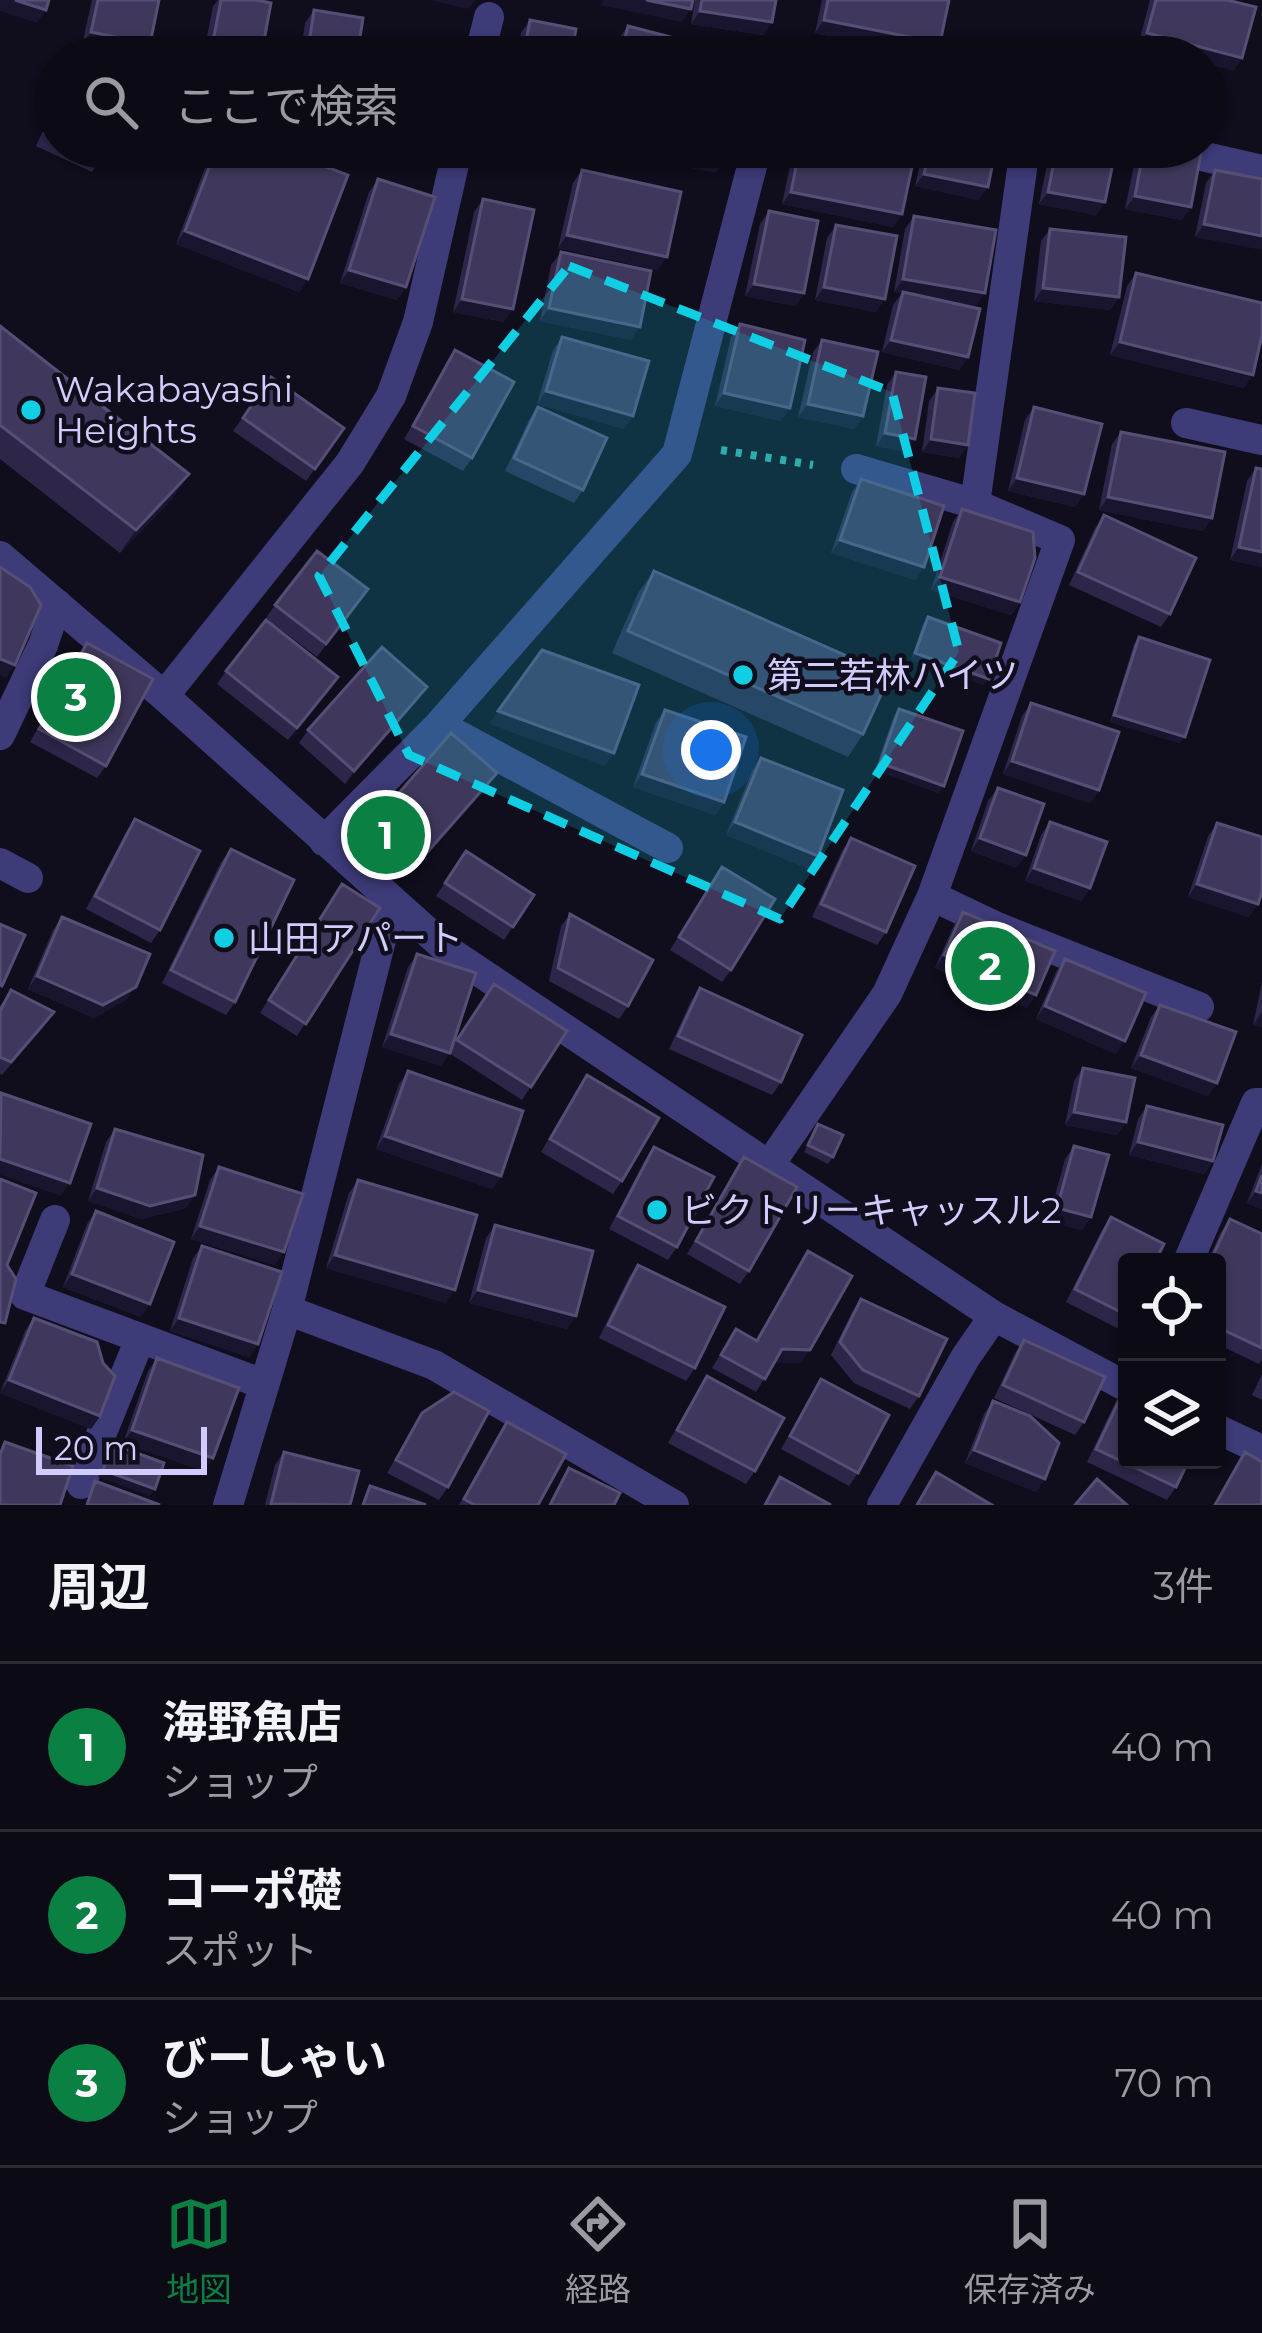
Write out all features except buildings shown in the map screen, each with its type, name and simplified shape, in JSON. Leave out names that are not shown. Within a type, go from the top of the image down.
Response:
[{"type":"street","points":[[484,36],[489,16]]},
{"type":"street","points":[[1226,162],[1262,170]]},
{"type":"street","points":[[164,696],[350,463],[391,396],[418,322],[453,168]]},
{"type":"street","points":[[324,841],[439,725],[677,454],[752,168]]},
{"type":"street","points":[[975,504],[1022,168]]},
{"type":"street","points":[[1186,423],[1262,440]]},
{"type":"street","points":[[770,1164],[887,994],[932,896],[1060,540],[975,504],[856,469]]},
{"type":"street","points":[[0,556],[450,952],[994,1316],[1118,1382]]},
{"type":"street","points":[[0,736],[44,645],[57,604]]},
{"type":"street","points":[[439,725],[668,848]]},
{"type":"street","points":[[0,863],[28,878]]},
{"type":"street","points":[[932,896],[1199,1007]]},
{"type":"street","points":[[228,1505],[287,1310],[381,940],[398,908]]},
{"type":"street","points":[[1193,1253],[1256,1103],[1262,1103]]},
{"type":"street","points":[[55,1220],[26,1295],[263,1384]]},
{"type":"street","points":[[287,1310],[434,1365],[674,1505]]},
{"type":"street","points":[[882,1505],[964,1358],[994,1316]]},
{"type":"street","points":[[81,1484],[140,1339]]},
{"type":"street","points":[[1226,1434],[1262,1450]]},
{"type":"path","points":[[677,454],[706,447],[783,463],[856,469]]},
{"type":"highlighted area","points":[[569,266],[892,392],[959,652],[780,919],[409,755],[319,576]]},
{"type":"place","name":"Wakabayashi Heights","points":[[31,410]]},
{"type":"place","name":"第二若林ハイツ","points":[[743,675]]},
{"type":"place","name":"びーしゃい","points":[[76,697]]},
{"type":"place","name":"海野魚店","points":[[386,835]]},
{"type":"place","name":"山田アパート","points":[[224,938]]},
{"type":"place","name":"コーポ礎","points":[[990,966]]},
{"type":"place","name":"ビクトリーキャッスル2","points":[[657,1210]]}]
